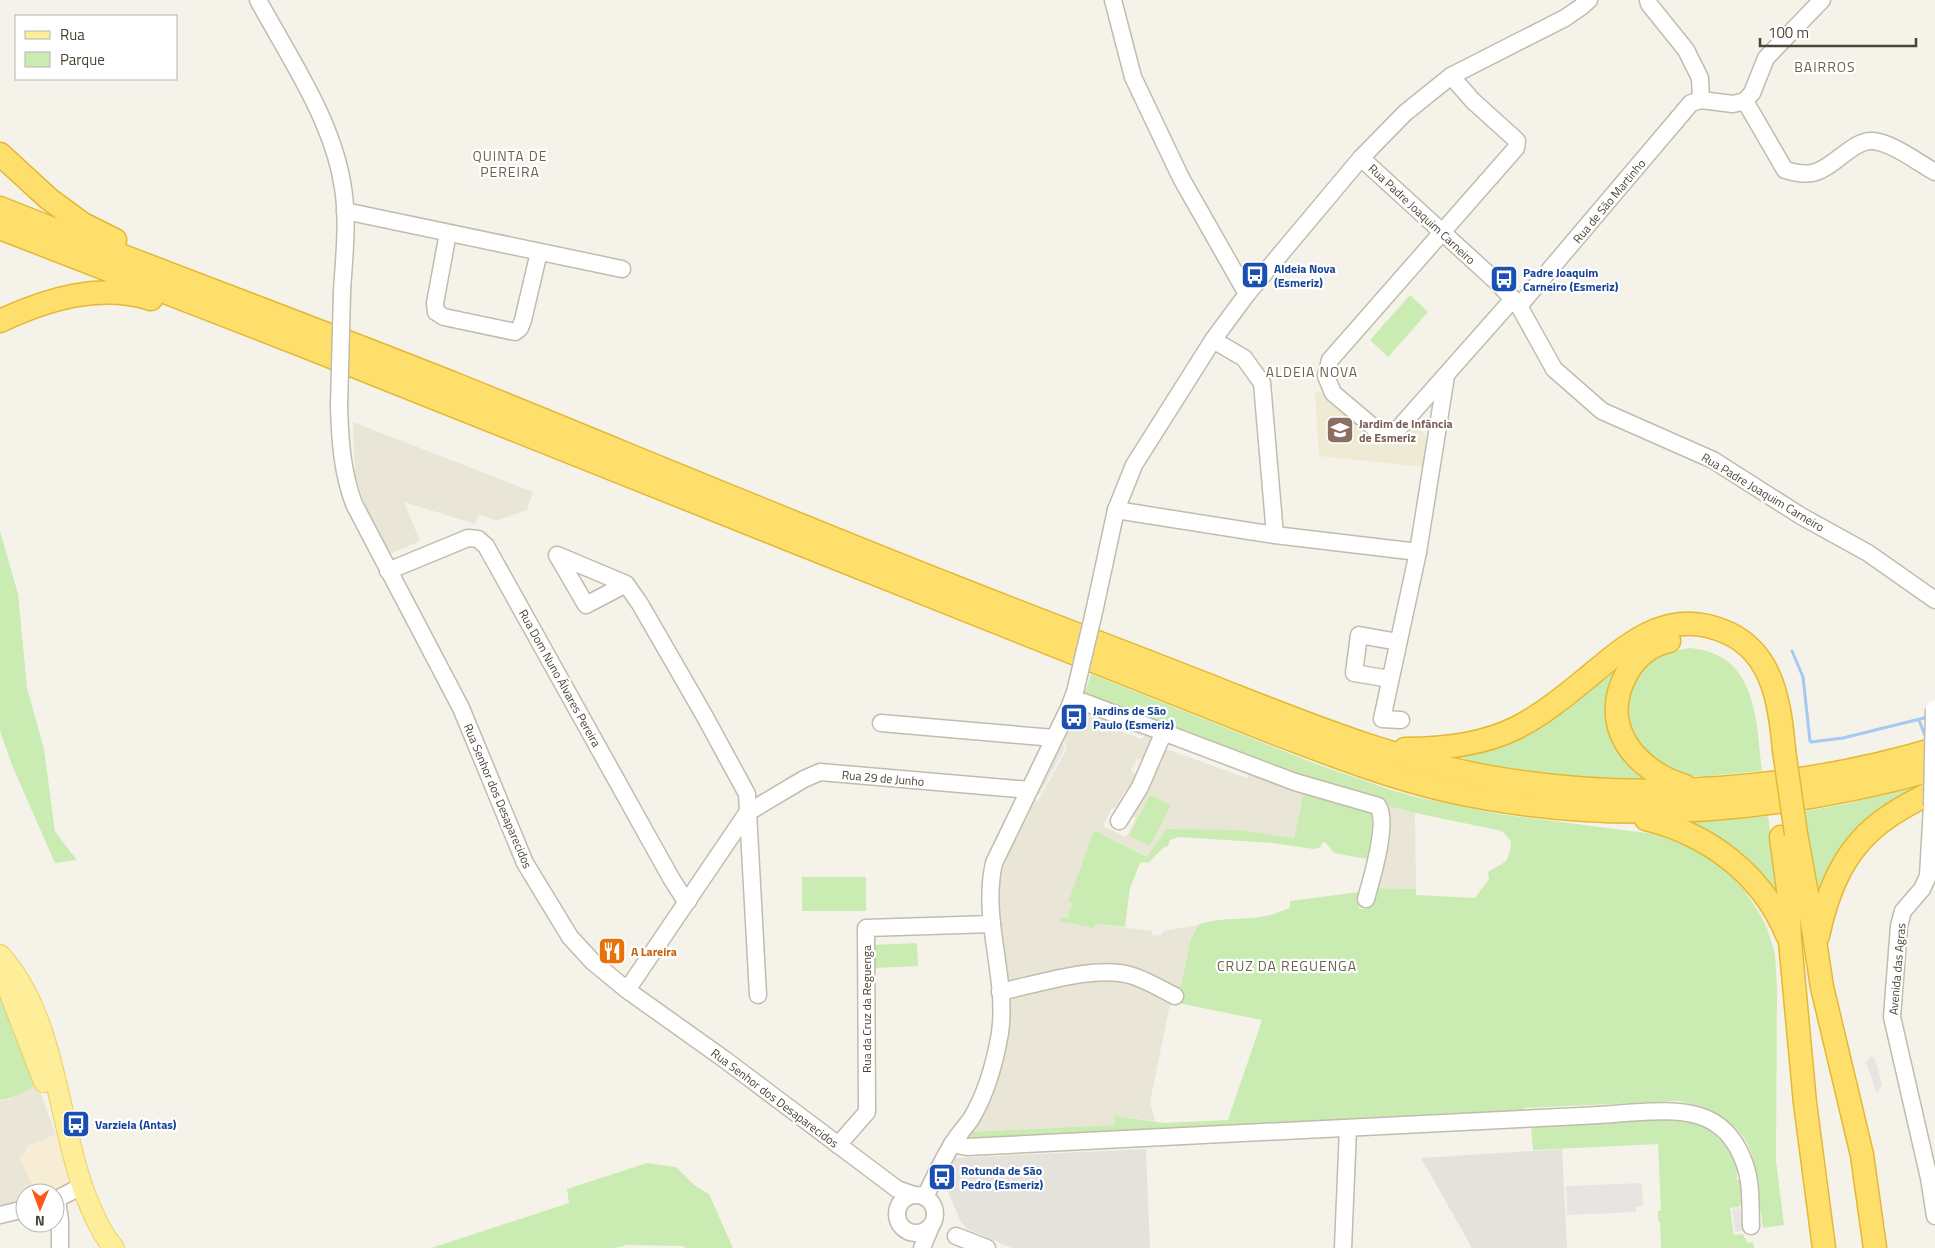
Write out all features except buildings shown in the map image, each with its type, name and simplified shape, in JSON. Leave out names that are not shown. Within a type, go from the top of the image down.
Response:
[{"type":"highway","points":[[0,154],[49,199],[83,224],[162,265],[166,274]]},
{"type":"highway","points":[[0,208],[166,274],[457,385],[1046,623],[1282,714],[1381,748],[1470,773],[1534,784],[1619,790],[1696,789],[1741,786],[1801,778],[1900,759],[1935,749]]},
{"type":"highway","points":[[0,228],[304,346],[1224,713],[1354,763],[1423,784],[1486,798],[1557,808],[1622,813],[1698,811],[1788,802],[1850,791],[1935,769]]},
{"type":"highway","points":[[0,321],[43,303],[68,296],[95,292],[121,293],[146,297],[185,309],[209,310]]},
{"type":"highway","points":[[1381,748],[1448,747],[1478,742],[1505,733],[1529,721],[1553,705],[1637,639],[1663,627],[1691,623],[1715,627],[1732,634],[1749,647],[1769,676],[1776,694],[1777,751],[1788,835],[1816,947],[1822,987],[1862,1155],[1875,1248]]},
{"type":"highway","points":[[1696,789],[1668,780],[1650,769],[1634,755],[1620,730],[1616,714],[1621,686],[1636,660],[1654,646],[1677,639],[1699,639],[1718,644],[1733,652],[1750,670],[1760,692],[1766,719],[1777,751]]},
{"type":"highway","points":[[1816,947],[1833,884],[1851,852],[1880,823],[1933,798]]},
{"type":"highway","points":[[1622,813],[1681,830],[1723,853],[1754,882],[1775,911],[1790,941]]},
{"type":"highway","points":[[1788,835],[1790,941],[1805,1103],[1824,1248]]},
{"type":"main road","points":[[0,955],[13,971],[34,1012],[58,1090],[68,1139],[82,1186],[100,1229],[114,1248]]},
{"type":"main road","points":[[0,967],[54,1109],[68,1139]]},
{"type":"street","name":"Rua Senhor dos Desaparecidos","points":[[258,0],[322,118],[335,151],[343,184],[346,231],[342,292],[339,406],[340,446],[348,489],[388,570],[461,708],[525,863],[570,937],[593,962],[628,990],[877,1172],[897,1189],[920,1196]]},
{"type":"street","points":[[1112,0],[1133,77],[1181,178],[1247,294]]},
{"type":"street","points":[[914,1248],[898,1219],[898,1209],[901,1202],[920,1196],[952,1144],[971,1118],[987,1086],[1000,1032],[1000,992],[989,902],[989,883],[994,863],[1074,695],[1116,510],[1134,465],[1213,340],[1247,294],[1361,158],[1405,113],[1451,76],[1565,18],[1589,0]]},
{"type":"street","points":[[1648,0],[1649,4],[1686,50],[1700,78],[1701,100],[1733,104],[1745,101],[1752,93],[1766,58],[1822,0]]},
{"type":"street","name":"Rua de São Martinho","points":[[1451,76],[1473,100],[1514,138],[1517,145],[1330,360],[1326,376],[1333,393],[1378,431],[1398,429],[1516,303],[1691,104],[1701,100]]},
{"type":"street","points":[[1745,101],[1785,170],[1799,174],[1813,173],[1856,146],[1870,140],[1884,142],[1935,172]]},
{"type":"street","name":"Rua Padre Joaquim Carneiro","points":[[1361,158],[1516,303],[1554,368],[1602,411],[1713,460],[1801,516],[1868,553],[1935,600]]},
{"type":"street","points":[[344,211],[622,269]]},
{"type":"street","points":[[448,232],[435,303],[436,312],[444,317],[515,332],[520,328],[523,320],[539,252]]},
{"type":"street","points":[[1213,340],[1244,358],[1262,384],[1275,535]]},
{"type":"street","points":[[1401,720],[1382,719],[1418,552],[1446,376]]},
{"type":"street","points":[[1116,510],[1275,535],[1418,552]]},
{"type":"street","name":"Rua Dom Nuno Álvares Pereira","points":[[388,570],[468,538],[478,539],[486,546],[671,878],[683,897],[688,901]]},
{"type":"street","points":[[626,584],[640,604],[747,794],[758,995]]},
{"type":"street","points":[[1390,679],[1354,673],[1359,635],[1398,642]]},
{"type":"street","points":[[1074,695],[1163,734],[1295,782],[1378,806],[1380,816],[1379,846],[1366,899]]},
{"type":"street","name":"Avenida das Agras","points":[[1934,703],[1933,798],[1928,876],[1922,889],[1903,911],[1899,926],[1892,1017],[1929,1178],[1935,1216]]},
{"type":"street","points":[[881,723],[1054,738]]},
{"type":"street","points":[[1119,821],[1140,786],[1163,734]]},
{"type":"street","name":"Rua 29 de Junho","points":[[747,813],[804,779],[820,772],[1029,790]]},
{"type":"street","points":[[628,990],[643,964],[747,813]]},
{"type":"street","points":[[720,853],[734,854],[750,863]]},
{"type":"street","name":"Rua da Cruz da Reguenga","points":[[838,1145],[867,1112],[866,928],[992,924]]},
{"type":"street","points":[[1000,992],[1074,976],[1099,972],[1119,972],[1135,976],[1175,996]]},
{"type":"street","points":[[952,1144],[967,1147],[1681,1111],[1695,1114],[1715,1124],[1737,1146],[1747,1174],[1751,1200],[1751,1226]]},
{"type":"street","points":[[1343,1248],[1348,1128]]},
{"type":"street","name":"Rua Senhor dos Desaparecidos","points":[[877,1172],[898,1209]]},
{"type":"street","points":[[65,1194],[82,1186]]},
{"type":"street","points":[[920,1196],[931,1202],[935,1214],[922,1248]]},
{"type":"street","points":[[0,1215],[15,1211]]},
{"type":"street","points":[[904,1228],[918,1232],[931,1226]]},
{"type":"street","points":[[60,1233],[60,1248]]},
{"type":"street","points":[[956,1236],[987,1248]]},
{"type":"shaded area","name":"Jardim de Infância de Esmeriz","points":[[1321,392],[1365,432],[1376,439],[1394,440],[1412,427],[1419,428],[1426,436],[1424,467],[1319,456],[1315,393]]},
{"type":"shaded area","points":[[353,422],[533,492],[527,510],[496,521],[479,514],[475,524],[404,502],[420,541],[385,556],[370,521],[355,475]]},
{"type":"shaded area","points":[[1078,711],[1094,714],[1096,721],[1141,739],[1146,735],[1153,738],[1146,760],[1137,759],[1131,770],[1137,775],[1132,789],[1125,791],[1116,807],[1111,809],[1103,826],[1126,837],[1136,819],[1132,814],[1155,771],[1163,761],[1160,758],[1166,749],[1247,778],[1249,771],[1305,793],[1294,838],[1166,829],[1148,857],[1094,830],[1068,902],[1073,903],[1068,918],[1096,924],[1152,931],[1152,935],[1160,936],[1164,931],[1198,925],[1191,939],[1181,985],[1176,988],[1135,969],[1009,983],[1006,981],[999,948],[998,872],[1030,798],[1038,801],[1067,748],[1063,740]]},
{"type":"shaded area","points":[[1097,713],[1146,732],[1142,736],[1098,720]]},
{"type":"shaded area","points":[[1060,739],[1065,748],[1040,794],[1032,794]]},
{"type":"shaded area","points":[[1384,804],[1415,813],[1416,889],[1375,888]]},
{"type":"shaded area","points":[[1093,976],[1128,980],[1169,1000],[1170,1004],[1150,1102],[1155,1121],[1115,1116],[1115,1125],[968,1132],[1009,1002],[1015,996]]},
{"type":"shaded area","points":[[1871,1056],[1875,1059],[1882,1084],[1877,1094],[1866,1062]]},
{"type":"shaded area","points":[[37,1083],[56,1135],[27,1146],[36,1183],[15,1183],[15,1205],[0,1208],[0,1101],[12,1098]]},
{"type":"shaded area","points":[[56,1135],[70,1170],[65,1187],[65,1183],[31,1183],[19,1157],[25,1154],[27,1146]]},
{"type":"shaded area","points":[[1146,1149],[1150,1248],[1012,1248],[967,1229],[961,1222],[949,1194],[946,1181],[946,1172],[954,1158]]},
{"type":"shaded area","points":[[1562,1149],[1567,1248],[1472,1248],[1421,1158]]},
{"type":"shaded area","points":[[1642,1183],[1643,1206],[1636,1207],[1636,1212],[1567,1215],[1566,1186]]},
{"type":"shaded area","points":[[1740,1208],[1743,1231],[1735,1232],[1732,1209]]},
{"type":"green space","points":[[1410,295],[1428,312],[1388,357],[1370,340]]},
{"type":"green space","points":[[0,531],[18,594],[27,688],[44,749],[55,832],[77,860],[55,863],[12,765],[0,731]]},
{"type":"green space","points":[[1690,648],[1712,653],[1729,662],[1741,676],[1749,692],[1754,711],[1762,771],[1706,776],[1684,776],[1671,773],[1632,738],[1627,702],[1633,682],[1648,663],[1667,652]]},
{"type":"green space","points":[[1626,657],[1614,684],[1650,779],[1583,779],[1505,770],[1445,756]]},
{"type":"green space","points":[[1091,674],[1311,762],[1388,789],[1416,797],[1498,814],[1654,834],[1693,848],[1723,868],[1745,891],[1761,916],[1775,954],[1777,988],[1776,1160],[1784,1225],[1763,1228],[1752,1155],[1741,1134],[1733,1125],[1712,1112],[1678,1101],[973,1138],[968,1136],[968,1132],[1115,1125],[1115,1116],[1164,1123],[1228,1120],[1262,1020],[1178,1003],[1176,988],[1181,985],[1191,939],[1198,925],[1205,922],[1268,916],[1290,908],[1290,901],[1360,892],[1359,909],[1366,909],[1371,905],[1375,888],[1416,889],[1416,895],[1475,898],[1489,879],[1488,872],[1508,858],[1511,841],[1502,831],[1415,813],[1327,789],[1083,698]]},
{"type":"green space","points":[[1935,780],[1901,803],[1819,916],[1802,812],[1850,803]]},
{"type":"green space","points":[[1305,789],[1376,811],[1372,860],[1334,853],[1325,842],[1322,843],[1321,847],[1314,849],[1272,843],[1179,837],[1170,840],[1168,846],[1163,848],[1148,863],[1140,863],[1130,888],[1125,927],[1096,924],[1093,928],[1060,921],[1062,918],[1068,918],[1069,916],[1068,914],[1073,903],[1068,902],[1094,830],[1147,857],[1166,829],[1235,830],[1294,838]]},
{"type":"green space","points":[[1150,795],[1171,805],[1150,846],[1129,836]]},
{"type":"green space","points":[[1768,816],[1783,913],[1682,820],[1710,821]]},
{"type":"green space","points":[[802,877],[866,877],[866,911],[802,911]]},
{"type":"green space","points":[[917,943],[918,966],[873,968],[872,945]]},
{"type":"green space","points":[[0,978],[37,1083],[20,1094],[0,1100]]},
{"type":"green space","points":[[1669,1120],[1697,1124],[1715,1135],[1727,1148],[1735,1164],[1737,1180],[1741,1180],[1744,1200],[1739,1207],[1730,1208],[1734,1235],[1743,1234],[1747,1243],[1753,1242],[1754,1248],[1661,1248],[1660,1222],[1658,1221],[1658,1211],[1661,1211],[1658,1144],[1533,1150],[1531,1126]]},
{"type":"green space","points":[[647,1163],[676,1167],[694,1185],[709,1194],[733,1248],[626,1245],[615,1248],[431,1248],[569,1203],[567,1189]]},
{"type":"waterway","points":[[1792,651],[1803,677],[1811,742],[1843,738],[1928,717]]},
{"type":"waterway","points":[[1919,720],[1926,738]]},
{"type":"place","name":"Aldeia Nova (Esmeriz)","points":[[1255,275]]},
{"type":"place","name":"Padre Joaquim Carneiro (Esmeriz)","points":[[1504,279]]},
{"type":"place","name":"Jardim de Infância de Esmeriz","points":[[1340,430]]},
{"type":"place","name":"Jardins de São Paulo (Esmeriz)","points":[[1074,717]]},
{"type":"place","name":"A Lareira","points":[[612,951]]},
{"type":"place","name":"Varziela (Antas)","points":[[76,1124]]},
{"type":"place","name":"Rotunda de São Pedro (Esmeriz)","points":[[942,1177]]},
{"type":"district","name":"BAIRROS","points":[[1825,66]]},
{"type":"district","name":"QUINTA DE PEREIRA","points":[[510,164]]},
{"type":"district","name":"ALDEIA NOVA","points":[[1312,371]]},
{"type":"district","name":"CRUZ DA REGUENGA","points":[[1287,965]]}]
